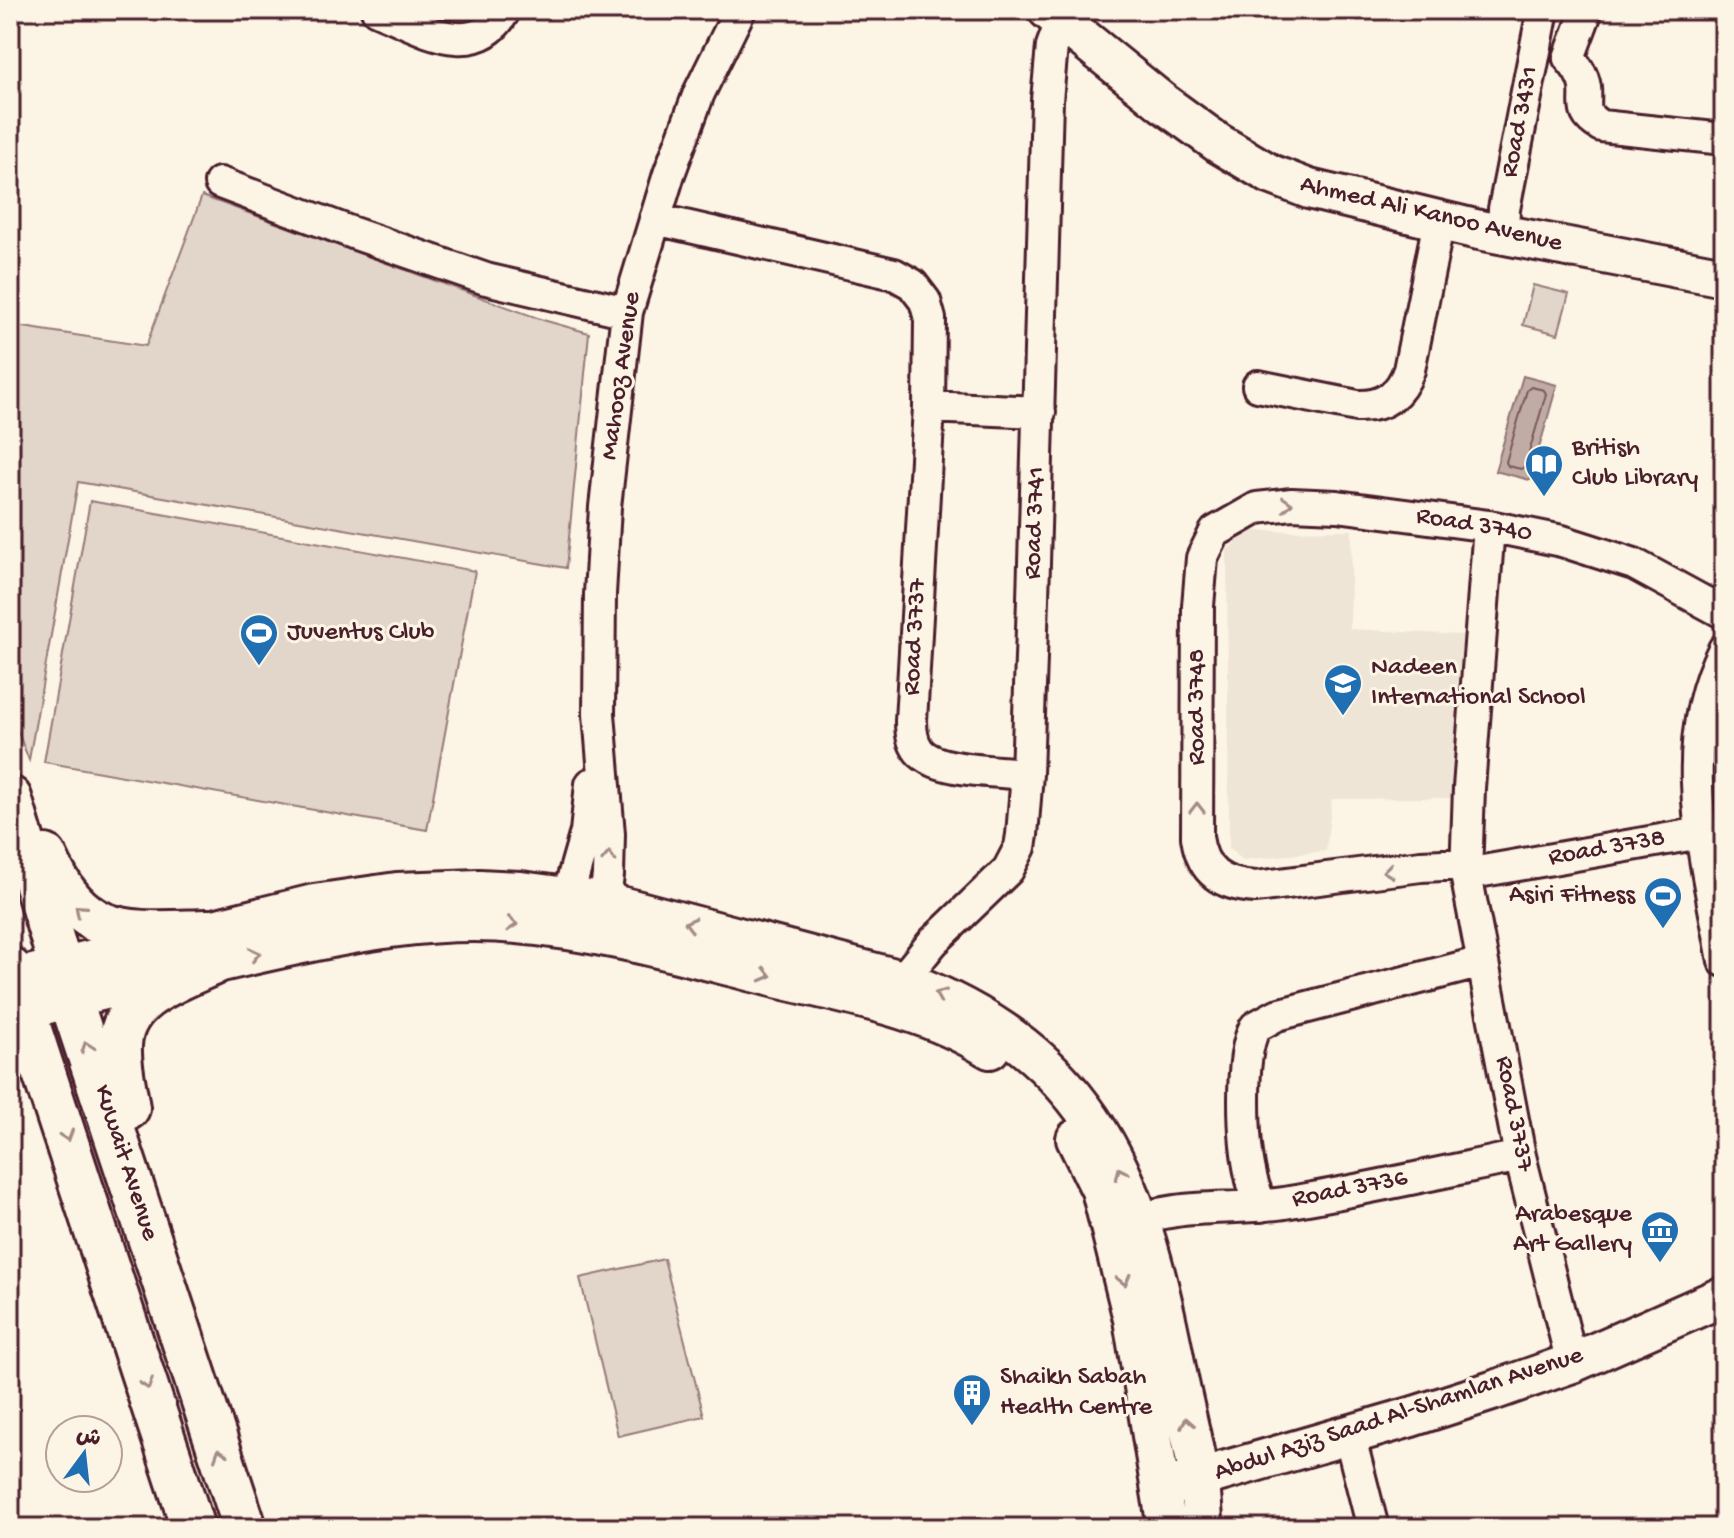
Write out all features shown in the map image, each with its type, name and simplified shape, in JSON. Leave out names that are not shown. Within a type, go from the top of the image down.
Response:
[{"type":"main road","points":[[12,802],[39,842],[58,885],[72,904],[92,919],[114,929],[211,947]]},
{"type":"main road","name":"Kuwait Avenue","points":[[12,802],[66,983],[245,1528]]},
{"type":"main road","points":[[129,1173],[129,1113],[120,1063],[120,1041],[126,1021],[139,1004],[211,947]]},
{"type":"main road","name":"Kuwait Avenue","points":[[16,986],[193,1528]]},
{"type":"street","points":[[377,10],[453,39],[470,39],[486,33],[505,10]]},
{"type":"street","name":"Mahooz Avenue","points":[[602,918],[609,834],[599,714],[599,624],[605,507],[627,312],[655,219],[699,93],[740,10]]},
{"type":"street","points":[[1491,232],[1489,206],[1527,52],[1528,10]]},
{"type":"street","name":"Road 3431","points":[[1527,52],[1543,10]]},
{"type":"street","points":[[1569,58],[1587,10]]},
{"type":"street","name":"Ahmed Ali Kanoo Avenue","points":[[1054,16],[1218,143],[1270,174],[1309,189],[1439,221],[1724,277]]},
{"type":"street","name":"Road 3741","points":[[902,980],[933,942],[1008,870],[1015,859],[1022,835],[1027,774],[1040,412],[1047,100],[1054,16]]},
{"type":"street","points":[[1527,52],[1569,58],[1582,79],[1585,89],[1583,101],[1588,116],[1601,126],[1724,139]]},
{"type":"street","points":[[220,183],[486,279],[627,312]]},
{"type":"street","name":"Road 3737","points":[[655,219],[894,274],[912,284],[925,301],[930,319],[929,407],[911,721],[913,741],[929,759],[946,765],[1027,774]]},
{"type":"street","points":[[1258,386],[1357,406],[1373,406],[1395,394],[1404,384],[1409,370],[1439,221]]},
{"type":"street","points":[[929,407],[1040,412]]},
{"type":"street","name":"Road 3740","points":[[1215,532],[1257,508],[1301,504],[1489,526],[1611,555],[1664,579],[1724,613]]},
{"type":"street","name":"Road 3737","points":[[1489,526],[1466,869],[1520,1156],[1572,1363]]},
{"type":"street","name":"Road 3748","points":[[1215,532],[1202,558],[1200,579],[1197,837],[1202,857],[1220,879],[1232,886],[1275,887],[1421,866],[1466,869]]},
{"type":"street","name":"Road 3738","points":[[1724,649],[1707,688],[1695,759],[1701,833],[1724,961]]},
{"type":"street","name":"Mahooz Avenue","points":[[563,913],[586,832],[599,714]]},
{"type":"street","name":"Road 3738","points":[[1466,869],[1701,833]]},
{"type":"street","points":[[16,986],[66,983],[211,947],[320,939],[398,926],[563,913],[602,918],[902,980],[943,995],[982,1016],[1018,1041],[1051,1070],[1080,1103],[1104,1138],[1124,1177],[1133,1319],[1167,1528]]},
{"type":"street","points":[[602,918],[888,1005],[969,1036],[1004,1058],[1035,1086],[1062,1118],[1084,1153],[1101,1190],[1125,1224],[1166,1311],[1198,1479],[1203,1528]]},
{"type":"street","name":"Road 3736","points":[[1482,962],[1277,1015],[1255,1027],[1247,1051],[1245,1126],[1251,1180],[1261,1206],[1520,1156]]},
{"type":"street","points":[[1125,1224],[1174,1210],[1206,1206],[1261,1206]]},
{"type":"street","name":"Abdul Aziz Saad Al-Shamlan Avenue","points":[[1160,1489],[1411,1417],[1572,1363],[1724,1296]]},
{"type":"street","points":[[1349,1434],[1373,1528]]},
{"type":"shaded area","points":[[202,196],[543,320],[589,333],[566,568],[78,482],[29,760],[10,712],[10,325],[146,346]]},
{"type":"shaded area","points":[[1533,285],[1569,294],[1558,334],[1523,325]]},
{"type":"shaded area","name":"Juventus Club","points":[[90,501],[475,571],[427,830],[44,762]]},
{"type":"shaded area","name":"Nadeen International School","points":[[1352,530],[1350,629],[1463,635],[1453,798],[1332,799],[1326,851],[1243,860],[1229,849],[1227,550],[1250,531]]},
{"type":"shaded area","points":[[664,1259],[704,1416],[618,1436],[580,1278]]},
{"type":"water","points":[[1523,376],[1557,385],[1530,480],[1495,471]]},
{"type":"place","name":"British Club Library","points":[[1544,498]]},
{"type":"place","name":"Juventus Club","points":[[259,667]]},
{"type":"place","name":"Nadeen International School","points":[[1343,717]]},
{"type":"place","name":"Asiri Fitness","points":[[1663,930]]},
{"type":"place","name":"Arabesque Art Gallery","points":[[1660,1264]]},
{"type":"place","name":"Shaikh Sabah Health Centre","points":[[972,1427]]}]
